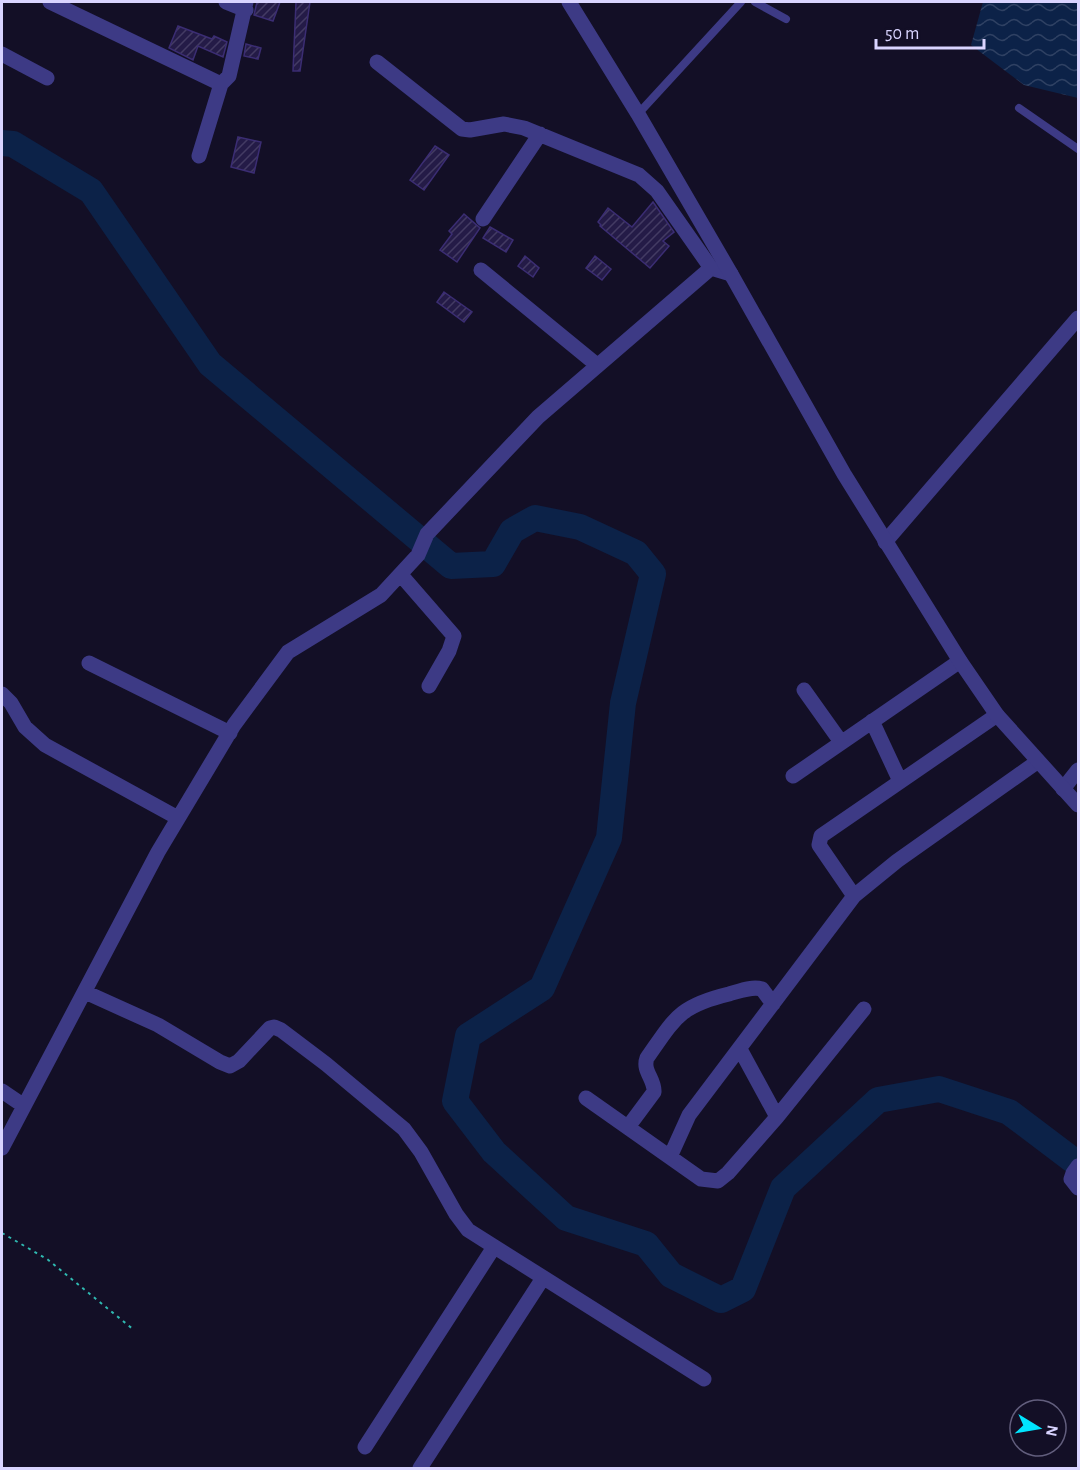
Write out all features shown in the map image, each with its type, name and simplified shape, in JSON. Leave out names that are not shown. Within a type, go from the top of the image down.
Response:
[{"type":"street","points":[[50,2],[221,84]]},
{"type":"street","points":[[198,156],[221,84],[229,76],[246,6],[226,2]]},
{"type":"street","points":[[569,2],[638,114],[885,543],[997,715],[1078,805]]},
{"type":"street","points":[[2,54],[47,78]]},
{"type":"street","points":[[377,62],[462,129],[470,130],[504,124],[524,128],[618,165],[648,180],[711,268],[731,274]]},
{"type":"street","points":[[483,219],[540,134]]},
{"type":"street","points":[[2,1148],[158,852],[230,733],[274,669],[288,652],[381,595],[418,555],[427,534],[538,417],[711,268]]},
{"type":"street","points":[[481,270],[597,365]]},
{"type":"street","points":[[885,543],[1078,318]]},
{"type":"street","points":[[400,575],[454,636],[449,651],[429,686]]},
{"type":"street","points":[[793,776],[960,661]]},
{"type":"street","points":[[88,663],[230,733]]},
{"type":"street","points":[[804,690],[841,742]]},
{"type":"street","points":[[2,694],[11,703],[25,727],[45,744],[178,818]]},
{"type":"street","points":[[854,896],[819,845],[819,838],[997,715]]},
{"type":"street","points":[[873,721],[900,781]]},
{"type":"street","points":[[670,1157],[689,1115],[854,896],[897,861],[1037,762]]},
{"type":"street","points":[[1063,789],[1078,770]]},
{"type":"street","points":[[628,1127],[654,1092],[654,1085],[645,1067],[647,1058],[679,1014],[707,999],[753,988],[762,989],[774,1004]]},
{"type":"street","points":[[85,992],[158,1025],[226,1065],[233,1065],[239,1061],[270,1028],[281,1030],[404,1129],[421,1152],[468,1230],[704,1379]]},
{"type":"street","points":[[586,1098],[701,1179],[718,1180],[728,1173],[777,1118],[864,1009]]},
{"type":"street","points":[[740,1048],[777,1118]]},
{"type":"street","points":[[2,1091],[24,1106]]},
{"type":"street","points":[[1077,1168],[1071,1179],[1078,1188]]},
{"type":"street","points":[[365,1447],[494,1247]]},
{"type":"street","points":[[420,1468],[543,1278]]},
{"type":"lane","points":[[638,114],[741,2]]},
{"type":"lane","points":[[755,2],[786,19]]},
{"type":"lane","points":[[1018,108],[1078,149]]},
{"type":"path","points":[[2,1233],[37,1252],[134,1330]]},
{"type":"water","points":[[983,2],[1078,2],[1078,98],[1024,85],[971,45]]},
{"type":"building","points":[[257,2],[280,2],[273,21],[254,15]]},
{"type":"building","points":[[296,2],[310,2],[300,71],[293,71]]},
{"type":"building","points":[[178,26],[212,39],[214,36],[227,42],[223,57],[198,46],[193,60],[169,48]]},
{"type":"building","points":[[246,44],[261,48],[258,59],[244,56]]},
{"type":"building","points":[[238,137],[261,142],[254,173],[231,167]]},
{"type":"building","points":[[435,146],[449,155],[424,190],[410,180]]},
{"type":"building","points":[[653,202],[674,232],[663,241],[669,246],[650,268],[598,222],[608,208],[632,227]]},
{"type":"building","points":[[464,214],[480,228],[457,262],[440,250],[452,234],[449,231]]},
{"type":"building","points":[[490,227],[513,240],[506,252],[483,238]]},
{"type":"building","points":[[525,256],[539,268],[533,277],[518,266]]},
{"type":"building","points":[[595,256],[611,269],[602,280],[586,268]]},
{"type":"building","points":[[444,292],[472,312],[464,322],[437,302]]},
{"type":"waterway","points":[[2,143],[13,144],[91,191],[210,364],[451,566],[493,564],[512,531],[535,518],[580,527],[636,553],[653,574],[623,703],[609,838],[542,988],[468,1036],[455,1101],[494,1152],[566,1218],[646,1244],[671,1275],[721,1300],[743,1289],[783,1188],[878,1100],[939,1089],[1009,1112],[1078,1164]]}]
